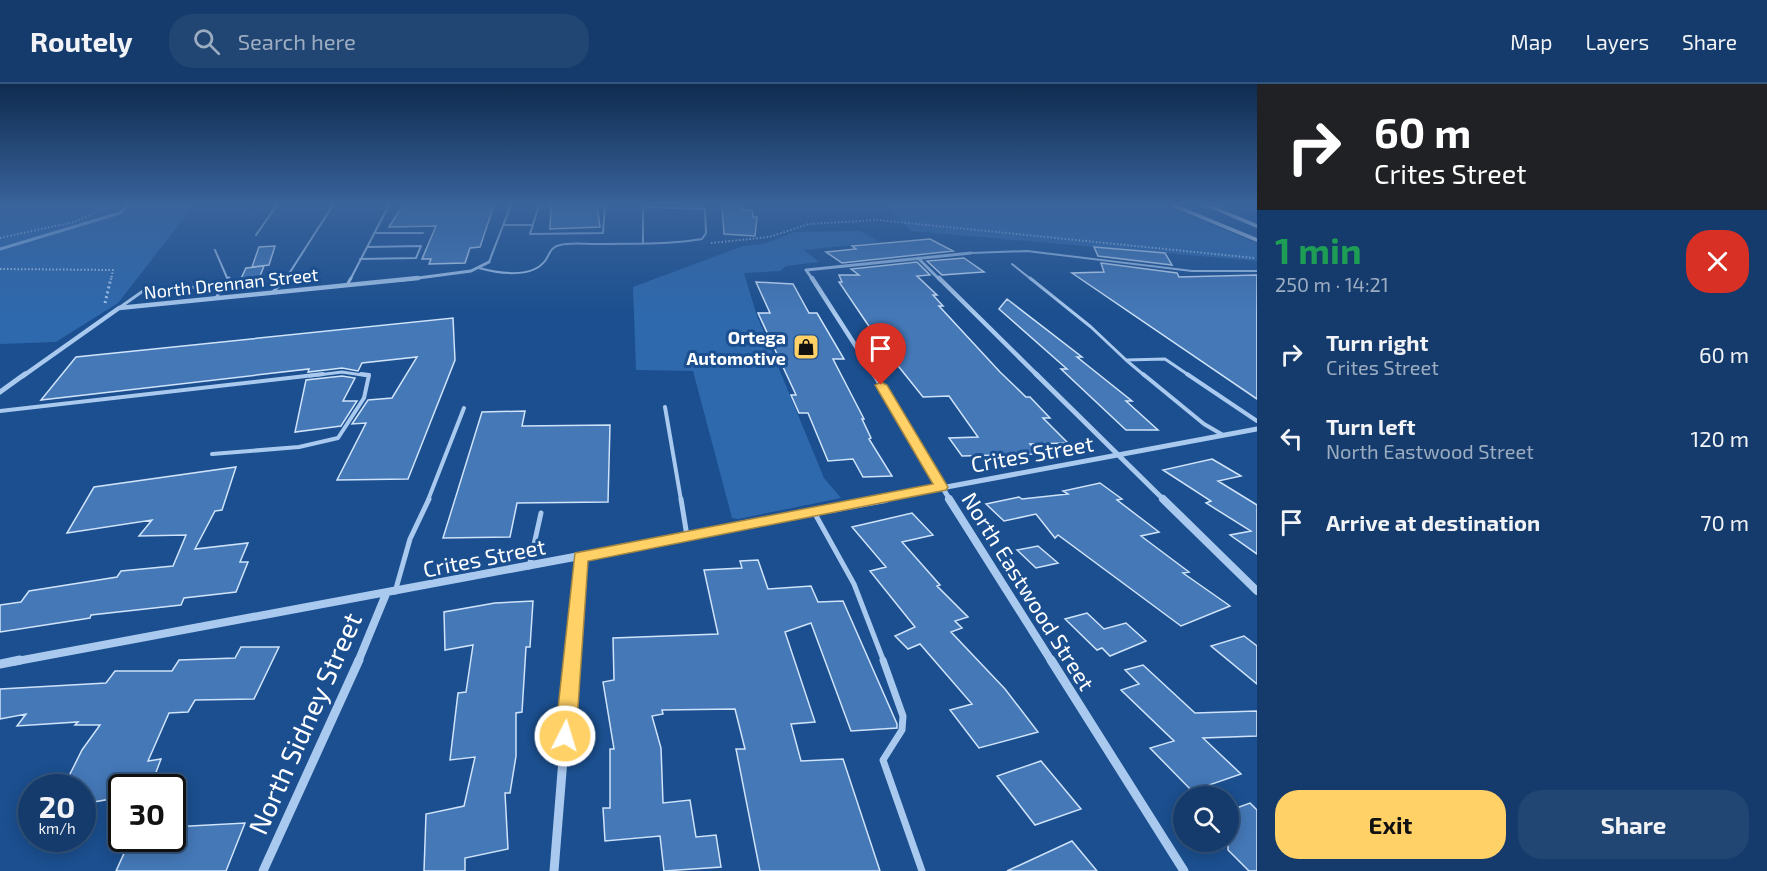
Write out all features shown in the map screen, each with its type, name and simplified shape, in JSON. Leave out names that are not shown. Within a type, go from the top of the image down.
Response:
[{"type":"street","points":[[918,258],[971,253]]},
{"type":"street","points":[[918,258],[1257,591]]},
{"type":"street","name":"North Eastwood Street","points":[[918,258],[806,270],[857,345],[942,487],[1184,871]]},
{"type":"street","name":"North Drennan Street","points":[[0,393],[119,308],[441,276],[479,268],[489,262]]},
{"type":"street","name":"Crites Street","points":[[0,664],[391,593],[1257,429]]},
{"type":"street","points":[[554,871],[580,557]]},
{"type":"street","name":"North Sidney Street","points":[[263,871],[391,593]]},
{"type":"lane","points":[[273,292],[290,274],[310,242]]},
{"type":"lane","points":[[346,285],[370,242]]},
{"type":"lane","points":[[489,262],[497,242]]},
{"type":"lane","points":[[479,268],[497,272],[532,268],[542,264],[550,249],[560,245],[675,242]]},
{"type":"lane","points":[[360,259],[416,258],[421,246],[367,247]]},
{"type":"lane","points":[[971,253],[1003,249],[1037,251],[1077,254],[1194,271],[1257,271]]},
{"type":"lane","points":[[215,250],[229,279],[216,298]]},
{"type":"lane","points":[[1012,264],[1091,327],[1126,360],[1204,424],[1223,435]]},
{"type":"lane","points":[[119,308],[143,291],[224,285]]},
{"type":"lane","points":[[1126,360],[1165,359],[1257,421]]},
{"type":"lane","points":[[0,411],[342,372],[369,375],[364,398],[338,438],[299,447],[212,454]]},
{"type":"lane","points":[[665,407],[687,536]]},
{"type":"lane","points":[[391,593],[410,539],[440,474],[464,408]]},
{"type":"lane","points":[[814,512],[827,530],[862,606],[903,716],[902,730],[883,760],[922,871]]},
{"type":"lane","points":[[529,567],[541,513]]},
{"type":"path","points":[[711,242],[732,242]]},
{"type":"path","points":[[1095,242],[1257,258]]},
{"type":"path","points":[[0,269],[113,270],[104,306],[119,308]]},
{"type":"shaded area","points":[[0,242],[166,242],[118,303],[56,342],[0,344]]},
{"type":"shaded area","points":[[769,242],[880,242],[804,250],[819,262],[786,266],[780,271],[744,273],[756,313],[824,478],[841,498],[738,519],[732,518],[693,371],[636,370],[633,287],[743,246]]},
{"type":"shaded area","points":[[1035,242],[1254,242],[1257,243],[1257,261]]},
{"type":"building","points":[[429,242],[482,242],[480,247],[470,248],[465,263],[429,264],[431,259],[422,259]]},
{"type":"building","points":[[900,242],[935,242],[953,251],[842,263],[826,252],[856,249],[852,246]]},
{"type":"building","points":[[275,246],[269,265],[252,267],[259,247]]},
{"type":"building","points":[[1094,247],[1165,253],[1172,265],[1098,256]]},
{"type":"building","points":[[964,258],[984,272],[942,275],[927,261]]},
{"type":"building","points":[[917,262],[930,275],[917,276],[937,295],[933,295],[943,306],[939,306],[1000,372],[1026,397],[1030,397],[1050,418],[1043,418],[1068,443],[1030,444],[1039,454],[962,456],[949,438],[978,437],[949,396],[923,397],[883,347],[839,282],[842,282],[839,275],[859,275],[851,269]]},
{"type":"building","points":[[1101,263],[1177,273],[1179,277],[1257,275],[1257,399],[1072,273],[1104,272]]},
{"type":"building","points":[[264,266],[256,286],[237,287],[246,268]]},
{"type":"building","points":[[756,282],[793,284],[809,313],[817,313],[844,359],[833,359],[864,419],[862,419],[871,438],[869,439],[892,476],[863,477],[853,459],[828,461],[808,413],[799,413],[791,395],[796,395],[758,313],[770,313]]},
{"type":"building","points":[[1007,299],[1082,357],[1077,357],[1132,401],[1126,401],[1158,430],[1126,430],[1061,369],[1067,369],[999,309]]},
{"type":"building","points":[[453,318],[455,360],[408,479],[337,480],[366,423],[352,424],[368,400],[392,398],[417,357],[362,363],[358,371],[342,368],[308,372],[309,369],[41,400],[76,357]]},
{"type":"building","points":[[342,376],[355,378],[343,401],[357,401],[341,426],[295,432],[306,380]]},
{"type":"building","points":[[525,411],[522,426],[610,425],[608,502],[517,503],[510,537],[443,538],[482,412]]},
{"type":"building","points":[[1212,459],[1241,476],[1218,481],[1257,505],[1257,554],[1230,535],[1251,531],[1206,503],[1211,501],[1163,470]]},
{"type":"building","points":[[236,467],[222,510],[215,511],[195,549],[248,543],[240,562],[248,562],[236,592],[184,598],[181,605],[91,615],[90,618],[0,632],[0,605],[21,602],[29,591],[117,577],[121,571],[173,566],[186,535],[139,536],[152,520],[67,533],[94,487]]},
{"type":"building","points":[[1100,483],[1122,499],[1117,500],[1159,532],[1141,536],[1189,572],[1183,573],[1230,606],[1181,626],[1058,535],[1055,538],[1036,514],[1004,521],[986,504],[1019,497],[1022,499],[1068,494],[1063,491]]},
{"type":"building","points":[[912,513],[933,535],[902,542],[940,585],[937,586],[968,617],[955,621],[962,628],[951,632],[1005,689],[1038,732],[979,748],[950,710],[972,704],[920,644],[908,649],[895,636],[915,627],[870,571],[886,567],[852,527]]},
{"type":"building","points":[[1038,546],[1058,563],[1036,568],[1017,550]]},
{"type":"building","points":[[758,560],[768,589],[811,586],[818,602],[843,601],[897,724],[897,728],[851,731],[811,623],[785,632],[815,722],[791,724],[801,761],[843,759],[880,871],[760,871],[736,749],[745,749],[735,709],[662,710],[663,714],[652,716],[661,748],[663,803],[690,800],[696,837],[716,835],[721,867],[664,871],[660,836],[605,841],[603,808],[610,808],[610,749],[614,749],[603,682],[614,680],[613,638],[718,634],[704,570],[742,568],[740,561]]},
{"type":"building","points":[[533,601],[530,647],[526,647],[522,712],[516,713],[516,756],[510,793],[505,793],[508,849],[465,858],[465,871],[424,871],[426,814],[464,806],[475,757],[450,760],[458,693],[466,692],[473,645],[445,650],[444,612],[495,603]]},
{"type":"building","points":[[1087,613],[1104,629],[1126,623],[1146,641],[1110,656],[1102,648],[1097,650],[1065,619]]},
{"type":"building","points":[[1244,636],[1257,646],[1257,684],[1211,646]]},
{"type":"building","points":[[241,647],[279,647],[254,699],[195,700],[188,712],[169,713],[148,761],[161,759],[155,774],[108,774],[108,799],[96,802],[96,774],[70,774],[82,750],[100,725],[75,725],[78,722],[17,726],[26,714],[0,719],[0,689],[106,683],[115,671],[172,671],[179,660],[235,658]]},
{"type":"building","points":[[1143,665],[1195,713],[1257,711],[1257,736],[1203,738],[1241,774],[1206,786],[1187,786],[1150,748],[1174,741],[1121,690],[1139,684],[1125,670]]},
{"type":"building","points":[[1041,761],[1081,809],[1035,825],[997,776]]},
{"type":"building","points":[[1250,803],[1257,810],[1257,871],[1249,871],[1230,852],[1239,852],[1239,807]]},
{"type":"building","points":[[245,823],[226,871],[116,871],[125,852],[186,852],[186,826]]},
{"type":"building","points":[[1072,841],[1097,871],[1007,871]]},
{"type":"waterway","points":[[0,249],[24,242]]},
{"type":"place","name":"Ortega Automotive","points":[[806,347]]},
{"type":"route","points":[[565,736],[580,557],[942,487],[881,385]]}]
